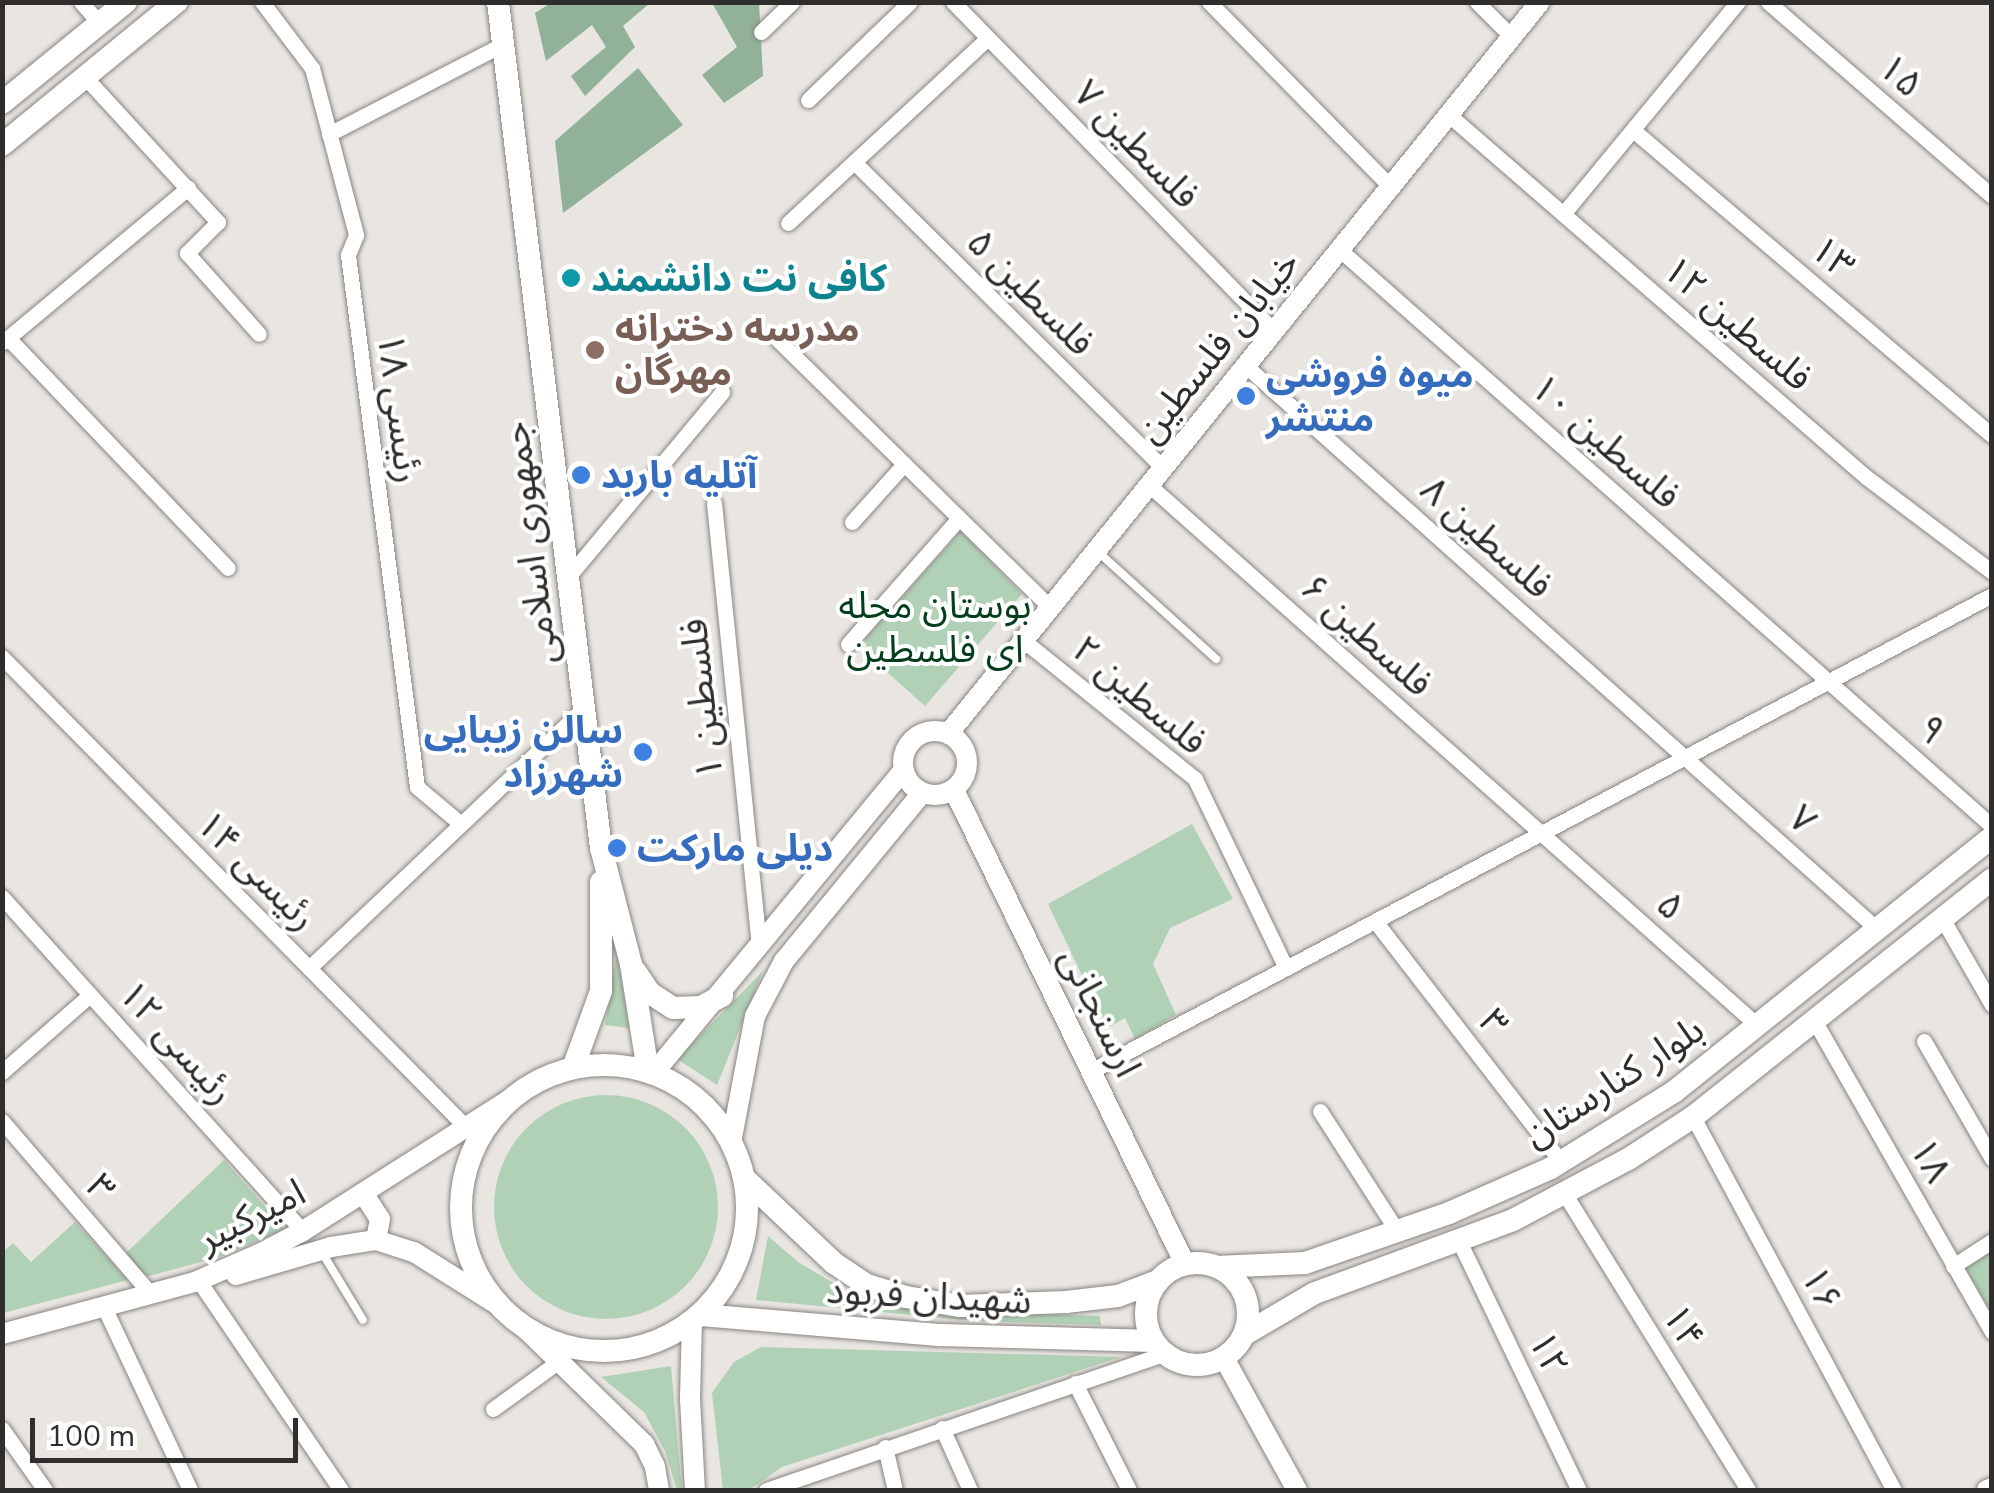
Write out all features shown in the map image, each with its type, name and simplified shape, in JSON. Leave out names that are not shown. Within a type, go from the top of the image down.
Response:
[{"type":"main road","points":[[3,101],[126,2]]},
{"type":"main road","points":[[2,145],[177,2]]},
{"type":"main road","name":"جمهوری اسلامی","points":[[498,2],[601,848],[631,964],[650,1073]]},
{"type":"main road","name":"بلوار کنارستان","points":[[1216,1266],[1305,1262],[1449,1213],[1561,1162],[1674,1091],[1992,838]]},
{"type":"main road","points":[[573,1068],[601,991],[601,848]]},
{"type":"main road","name":"بلوار کنارستان","points":[[1245,1334],[1315,1293],[1460,1243],[1566,1196],[1694,1117],[1992,878]]},
{"type":"main road","points":[[631,964],[650,993],[673,1008],[700,1007],[722,996]]},
{"type":"main road","points":[[610,1064],[650,1073],[682,1088],[710,1112],[732,1143],[744,1178],[747,1216],[741,1253],[724,1287],[696,1318],[670,1336],[634,1349],[597,1352],[560,1345],[526,1329],[498,1305],[476,1274],[464,1238],[460,1201],[467,1164],[483,1130],[507,1101],[538,1080],[573,1068],[610,1064]]},
{"type":"main road","name":"شهيدان فربود","points":[[744,1178],[834,1263],[867,1286],[906,1297],[960,1306],[1066,1302],[1118,1296],[1158,1281]]},
{"type":"main road","points":[[1184,1264],[1216,1266],[1230,1275],[1247,1302],[1245,1334],[1224,1358],[1194,1366],[1159,1347],[1146,1310],[1158,1281],[1184,1264]]},
{"type":"main road","name":"شهيدان فربود","points":[[696,1318],[1159,1347]]},
{"type":"street","points":[[81,2],[100,24]]},
{"type":"street","name":"رئیسی ۱۸","points":[[262,2],[312,68],[356,235],[348,254],[417,788],[461,824]]},
{"type":"street","points":[[761,32],[792,2]]},
{"type":"street","points":[[808,100],[910,2]]},
{"type":"street","name":"فلسطین ۷","points":[[953,2],[1274,331]]},
{"type":"street","points":[[1209,2],[1390,187]]},
{"type":"street","points":[[1477,2],[1512,37]]},
{"type":"street","name":"خیابان فلسطین","points":[[948,734],[1540,2]]},
{"type":"street","points":[[1563,214],[1738,2]]},
{"type":"street","name":"۱۵","points":[[1768,2],[1992,196]]},
{"type":"street","points":[[788,223],[988,38]]},
{"type":"street","points":[[329,134],[503,44]]},
{"type":"street","points":[[85,77],[218,222],[188,253],[259,334]]},
{"type":"street","name":"فلسطین ۱۲","points":[[1449,115],[1866,477],[1992,572]]},
{"type":"street","name":"۱۳","points":[[1633,130],[1992,435]]},
{"type":"street","name":"فلسطین ۵","points":[[854,162],[1163,468]]},
{"type":"street","points":[[188,188],[6,340],[228,568]]},
{"type":"street","name":"فلسطین ۱۰","points":[[1340,250],[1829,682]]},
{"type":"street","name":"فلسطین ۲","points":[[777,339],[1050,607]]},
{"type":"street","name":"فلسطین ۸","points":[[1246,366],[1686,757]]},
{"type":"street","points":[[568,577],[722,392]]},
{"type":"street","points":[[852,522],[904,464]]},
{"type":"street","name":"فلسطین ۶","points":[[1149,485],[1542,833]]},
{"type":"street","name":"فلسطین ۱","points":[[714,504],[758,948]]},
{"type":"street","points":[[848,644],[959,518]]},
{"type":"street","points":[[1091,1071],[1992,595]]},
{"type":"street","name":"فلسطین ۲","points":[[1023,640],[1194,780],[1286,968]]},
{"type":"street","name":"رئیسی ۱۴","points":[[2,657],[466,1127]]},
{"type":"street","name":"۹","points":[[1829,682],[1992,826]]},
{"type":"street","points":[[308,968],[584,708]]},
{"type":"street","points":[[650,1073],[722,996],[904,770],[910,744],[934,731],[948,734],[966,753],[964,779],[944,794],[922,793],[904,770]]},
{"type":"street","name":"۷","points":[[1686,757],[1878,929]]},
{"type":"street","name":"ارسنجانی","points":[[954,790],[1184,1264]]},
{"type":"street","points":[[732,1143],[755,1016],[784,961],[922,793]]},
{"type":"street","name":"۵","points":[[1542,833],[1757,1025]]},
{"type":"street","name":"رئیسی ۱۲","points":[[2,897],[304,1231]]},
{"type":"street","points":[[1942,918],[1992,1005]]},
{"type":"street","name":"۳","points":[[1375,921],[1561,1162]]},
{"type":"street","points":[[2,1072],[90,994]]},
{"type":"street","name":"۱۸","points":[[1814,1020],[1992,1332]]},
{"type":"street","points":[[1924,1041],[1992,1159]]},
{"type":"street","name":"امیرکبیر","points":[[2,1334],[198,1283],[304,1231],[507,1101]]},
{"type":"street","points":[[1320,1111],[1398,1231]]},
{"type":"street","name":"۱۶","points":[[1694,1117],[1894,1490]]},
{"type":"street","name":"۳","points":[[2,1121],[151,1294]]},
{"type":"street","points":[[364,1192],[380,1219],[376,1240]]},
{"type":"street","name":"۱۴","points":[[1566,1196],[1748,1490]]},
{"type":"street","points":[[342,1490],[198,1283],[320,1250],[376,1240],[414,1252],[498,1305]]},
{"type":"street","points":[[1954,1266],[1992,1242]]},
{"type":"street","name":"۱۲","points":[[1460,1243],[1579,1490]]},
{"type":"street","points":[[104,1307],[190,1490]]},
{"type":"street","points":[[695,1490],[690,1399],[696,1318]]},
{"type":"street","points":[[526,1329],[644,1444],[655,1467],[659,1490]]},
{"type":"street","points":[[766,1490],[799,1483],[884,1447],[1075,1384],[1159,1347]]},
{"type":"street","points":[[1224,1358],[1298,1490]]},
{"type":"street","points":[[493,1409],[559,1361]]},
{"type":"street","points":[[1075,1384],[1129,1490]]},
{"type":"street","points":[[942,1428],[970,1490]]},
{"type":"street","points":[[2,1429],[45,1490]]},
{"type":"street","points":[[884,1447],[895,1490]]},
{"type":"lane","points":[[1096,550],[1216,659]]},
{"type":"lane","points":[[320,1250],[362,1320]]},
{"type":"green space","points":[[552,2],[650,3],[623,26],[635,47],[585,96],[571,76],[606,47],[592,25],[546,61],[535,13]]},
{"type":"green space","points":[[712,3],[759,3],[763,76],[724,103],[702,75],[737,47]]},
{"type":"green space","points":[[638,68],[683,125],[563,213],[555,141]]},
{"type":"green space","name":"بوستان محله ای فلسطین","points":[[961,531],[1022,594],[925,706],[869,656],[865,639]]},
{"type":"green space","points":[[1192,824],[1233,899],[1170,928],[1153,964],[1176,1015],[1135,1039],[1125,1018],[1107,1028],[1048,904]]},
{"type":"green space","points":[[617,954],[629,1028],[605,1025]]},
{"type":"green space","points":[[763,971],[717,1085],[677,1059]]},
{"type":"green space","points":[[606,1095],[649,1103],[685,1128],[710,1164],[718,1207],[710,1250],[685,1286],[649,1311],[606,1319],[563,1311],[527,1286],[502,1250],[494,1207],[502,1164],[527,1128],[563,1103]]},
{"type":"green space","points":[[224,1160],[285,1229],[220,1257],[145,1277],[125,1254]]},
{"type":"green space","points":[[75,1222],[128,1280],[3,1313],[3,1252],[13,1243],[31,1262]]},
{"type":"green space","points":[[768,1236],[798,1262],[857,1297],[975,1312],[1100,1316],[1101,1325],[974,1321],[756,1300]]},
{"type":"green space","points":[[1991,1251],[1991,1312],[1965,1267]]},
{"type":"green space","points":[[761,1347],[1121,1357],[782,1467],[749,1490],[723,1490],[712,1393],[734,1362]]},
{"type":"green space","points":[[671,1366],[682,1490],[677,1490],[665,1451],[644,1412],[601,1377]]},
{"type":"place","name":"کافی نت دانشمند","points":[[571,278]]},
{"type":"place","name":"مدرسه دخترانه مهرگان","points":[[595,350]]},
{"type":"place","name":"میوه فروشی منتشر","points":[[1246,396]]},
{"type":"place","name":"آتلیه باربد","points":[[581,475]]},
{"type":"place","name":"سالن زیبایی شهرزاد","points":[[643,752]]},
{"type":"place","name":"دیلی مارکت","points":[[617,848]]}]
